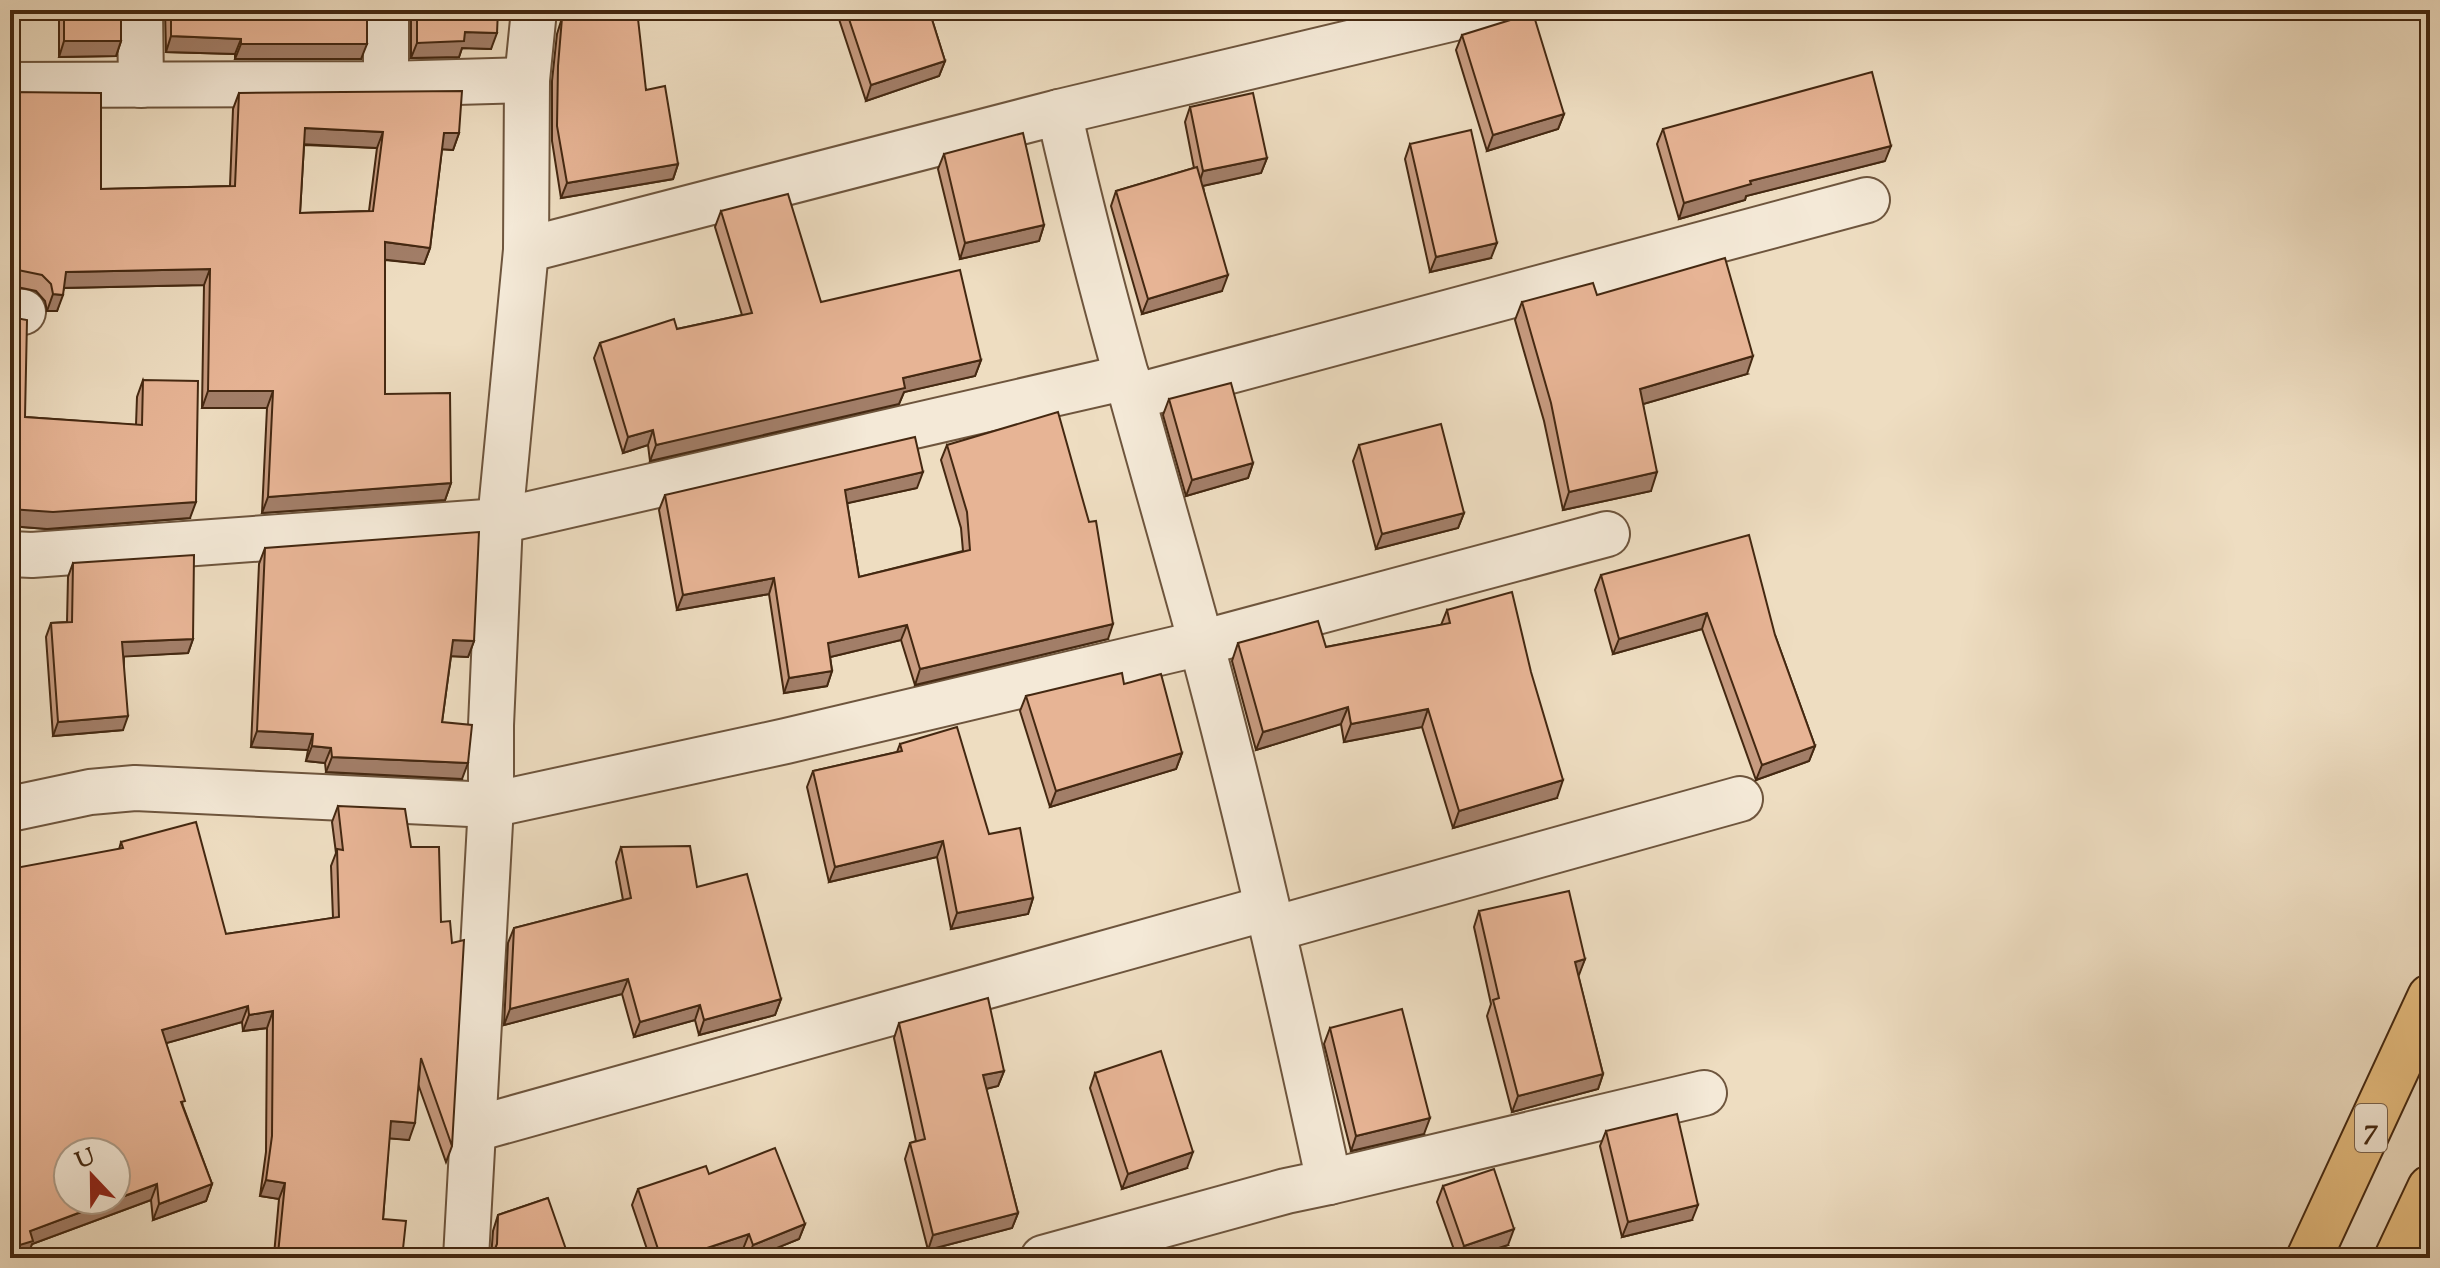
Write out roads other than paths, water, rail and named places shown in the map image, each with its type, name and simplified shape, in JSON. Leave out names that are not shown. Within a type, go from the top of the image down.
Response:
[{"type":"highway","name":"7","points":[[2309,1258],[2430,997]]},
{"type":"highway","points":[[2397,1258],[2430,1188]]},
{"type":"street","points":[[140,10],[141,85]]},
{"type":"street","points":[[386,10],[386,84]]},
{"type":"street","points":[[466,1258],[491,805],[491,725],[500,521],[526,250],[527,80],[534,10]]},
{"type":"street","points":[[526,250],[1059,112],[1488,10]]},
{"type":"street","points":[[10,85],[386,84],[527,80]]},
{"type":"street","points":[[1059,112],[1130,387],[1201,643],[1270,918],[1329,1182]]},
{"type":"street","points":[[10,554],[32,555],[500,521],[1130,387],[1867,200]]},
{"type":"street","points":[[10,809],[90,792],[135,788],[491,805],[786,741],[1201,643],[1607,534]]},
{"type":"street","points":[[475,1129],[1270,918],[1740,799]]},
{"type":"street","points":[[1043,1258],[1286,1191],[1704,1093]]}]
